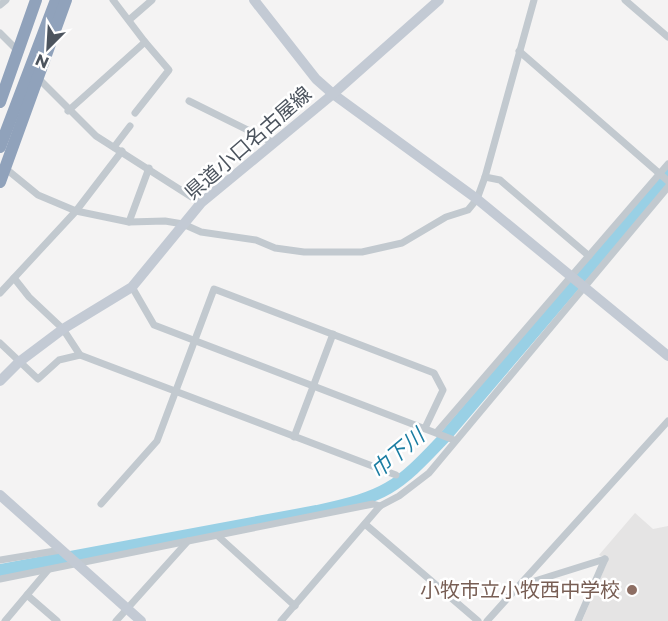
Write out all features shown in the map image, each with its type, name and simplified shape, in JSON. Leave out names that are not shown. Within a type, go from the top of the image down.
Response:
[{"type":"highway","points":[[0,102],[36,0]]},
{"type":"highway","points":[[0,134],[50,0]]},
{"type":"highway","points":[[0,147],[56,0]]},
{"type":"highway","points":[[2,168],[38,78],[64,0]]},
{"type":"highway","points":[[0,182],[2,168],[64,0]]},
{"type":"street","points":[[0,5],[6,0]]},
{"type":"street","points":[[113,0],[170,70],[135,113]]},
{"type":"street","points":[[129,20],[152,0]]},
{"type":"street","points":[[254,0],[316,79],[333,94],[477,199],[585,285],[668,356]]},
{"type":"street","name":"県道小口名古屋線","points":[[0,381],[19,362],[63,329],[132,287],[201,203],[272,142],[333,94],[439,0]]},
{"type":"street","points":[[2,168],[38,195],[76,211],[129,222],[165,221],[183,224],[201,232],[256,240],[282,249],[362,252],[402,243],[446,217],[468,210],[477,199],[534,0]]},
{"type":"street","points":[[625,0],[668,37]]},
{"type":"street","points":[[0,33],[18,51]]},
{"type":"street","points":[[68,111],[145,42]]},
{"type":"street","points":[[281,621],[380,506],[399,496],[429,472],[453,440],[668,186],[660,173],[519,51]]},
{"type":"street","points":[[38,78],[68,111],[96,136],[201,203]]},
{"type":"street","points":[[189,101],[272,142]]},
{"type":"street","points":[[0,293],[76,211],[118,149],[130,126]]},
{"type":"street","points":[[439,433],[668,164]]},
{"type":"street","points":[[129,222],[149,168]]},
{"type":"street","points":[[485,177],[500,180],[589,256]]},
{"type":"street","points":[[14,278],[29,297],[63,329],[80,355]]},
{"type":"street","points":[[132,287],[154,326],[453,440]]},
{"type":"street","points":[[102,504],[157,441],[214,289],[435,373],[443,390],[425,428]]},
{"type":"street","points":[[294,437],[333,334]]},
{"type":"street","points":[[0,343],[38,379],[59,360],[80,355],[396,476]]},
{"type":"street","points":[[487,621],[668,420]]},
{"type":"street","points":[[0,495],[141,621]]},
{"type":"street","points":[[0,579],[188,541],[219,537],[374,504],[380,506]]},
{"type":"street","points":[[365,524],[478,621]]},
{"type":"street","points":[[219,537],[295,606]]},
{"type":"street","points":[[116,621],[188,541]]},
{"type":"street","points":[[0,560],[61,550]]},
{"type":"street","points":[[519,586],[605,559],[578,621]]},
{"type":"street","points":[[5,621],[48,569]]},
{"type":"street","points":[[27,595],[57,621]]},
{"type":"shaded area","name":"小牧市立小牧西中学校","points":[[635,513],[653,529],[668,526],[668,621],[582,621],[608,560],[599,555]]},
{"type":"waterway","name":"巾下川","points":[[0,570],[317,511],[375,495],[388,488],[414,469],[444,438],[668,175]]},
{"type":"place","name":"小牧市立小牧西中学校","points":[[632,590]]}]
